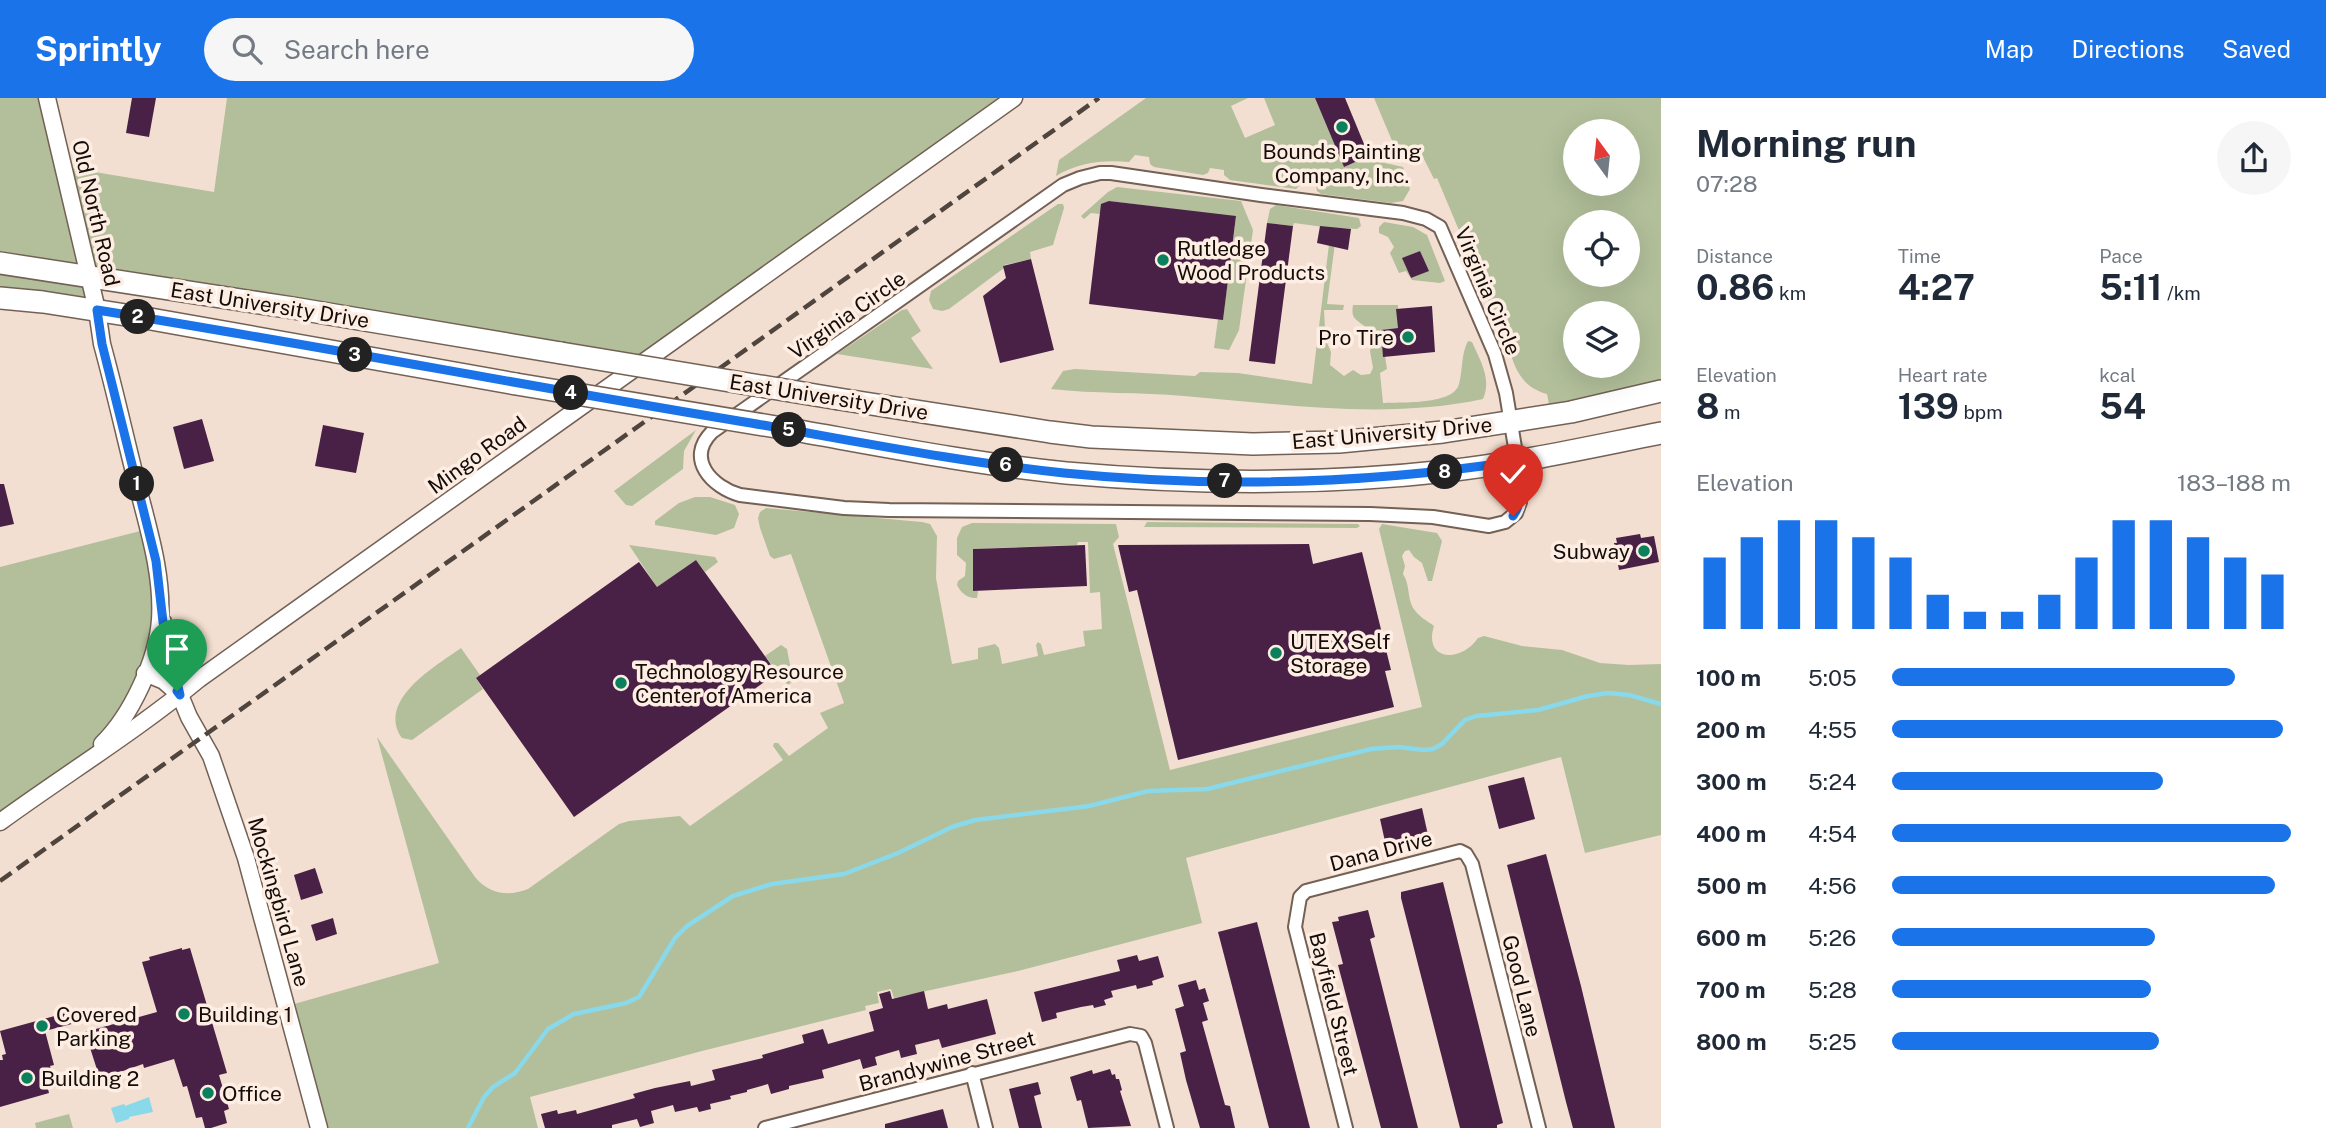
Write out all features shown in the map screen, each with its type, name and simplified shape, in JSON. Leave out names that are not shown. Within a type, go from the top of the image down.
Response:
[{"type":"main road","name":"East University Drive","points":[[0,263],[1064,434],[1253,444],[1339,442],[1443,432],[1510,422],[1661,391]]},
{"type":"main road","name":"East University Drive","points":[[0,298],[97,310],[516,384],[1066,473],[1161,479],[1326,480],[1446,471],[1517,461],[1661,433]]},
{"type":"street","name":"Old North Road","points":[[47,98],[97,310],[102,344],[156,561],[160,600],[158,631],[145,673],[130,706],[116,728],[76,767]]},
{"type":"street","name":"Mingo Road","points":[[0,822],[123,737],[211,671],[1014,98]]},
{"type":"street","name":"Virginia Circle","points":[[1111,173],[1403,213],[1435,223],[1444,231],[1495,354],[1506,393],[1510,422],[1521,494],[1518,509],[1509,519],[1489,526],[1433,517],[1390,514],[1135,514],[844,508],[732,493],[710,478],[701,456],[704,443],[712,432],[1063,185],[1087,176],[1111,173]]},
{"type":"street","name":"Mockingbird Lane","points":[[160,600],[180,695],[211,756],[239,836],[319,1128]]},
{"type":"street","points":[[145,673],[169,684],[180,695]]},
{"type":"street","name":"Dana Drive","points":[[1306,891],[1456,852],[1466,854]]},
{"type":"street","name":"Good Lane","points":[[1466,854],[1472,864],[1539,1128]]},
{"type":"street","name":"Bayfield Street","points":[[1306,891],[1300,897],[1295,927],[1346,1128]]},
{"type":"street","name":"Brandywine Street","points":[[765,1128],[807,1123],[972,1073],[1126,1034],[1138,1035],[1145,1043],[1167,1128]]},
{"type":"street","points":[[972,1073],[986,1128]]},
{"type":"green space","points":[[0,98],[47,98],[65,167],[214,192],[227,98],[1014,98],[637,366],[89,276],[97,310],[0,298]]},
{"type":"green space","points":[[1146,98],[1248,98],[1231,106],[1245,138],[1275,125],[1264,98],[1315,98],[1344,167],[1369,156],[1372,160],[1403,167],[1410,189],[1403,201],[1391,203],[1321,194],[1316,185],[1302,183],[1296,189],[1230,180],[1224,175],[1224,170],[1210,168],[1208,173],[1203,175],[1154,167],[1150,164],[1149,157],[1135,155],[1129,162],[1091,163],[1056,176],[1059,160]]},
{"type":"green space","points":[[1374,98],[1661,98],[1661,391],[1551,415],[1547,394],[1526,383],[1515,365],[1437,178],[1434,179],[1420,151],[1411,156],[1393,143]]},
{"type":"green space","points":[[1117,187],[1241,201],[1253,230],[1239,330],[1229,350],[1214,348],[1218,319],[1223,319],[1236,217],[1109,201],[1100,214],[1091,213],[1084,219],[1081,216]]},
{"type":"green space","points":[[1058,204],[1063,204],[1064,208],[1053,245],[1030,252],[1031,259],[1004,265],[1004,268],[949,309],[933,309],[929,300],[931,291]]},
{"type":"green space","points":[[1276,205],[1359,218],[1361,226],[1357,229],[1337,228],[1327,304],[1344,305],[1343,310],[1324,310],[1325,329],[1340,335],[1338,339],[1329,339],[1327,343],[1331,352],[1330,365],[1344,376],[1353,370],[1361,375],[1370,374],[1373,368],[1370,351],[1373,340],[1366,328],[1354,317],[1353,305],[1398,305],[1398,328],[1381,330],[1387,369],[1380,373],[1383,403],[1438,399],[1455,391],[1459,384],[1468,341],[1472,342],[1486,377],[1483,399],[1409,409],[1371,409],[1051,389],[1063,371],[1075,369],[1195,376],[1200,372],[1238,373],[1312,384],[1331,228],[1294,223],[1293,226],[1267,223],[1270,209]]},
{"type":"green space","points":[[1384,222],[1413,227],[1427,235],[1445,281],[1440,283],[1412,280],[1406,271],[1399,273],[1390,253],[1394,247],[1388,237],[1379,233],[1379,227]],"holes":[[[1420,251],[1428,271],[1411,278],[1403,258]]]},
{"type":"green space","points":[[907,309],[921,331],[911,338],[933,369],[837,354],[902,310]]},
{"type":"green space","points":[[696,430],[684,451],[683,469],[632,506],[626,505],[614,491]]},
{"type":"green space","points":[[695,497],[710,497],[735,505],[739,514],[734,528],[716,535],[655,525],[655,521],[679,503]]},
{"type":"green space","points":[[766,508],[930,524],[937,536],[936,578],[952,664],[978,659],[978,648],[995,644],[999,648],[1002,664],[1038,656],[1038,642],[1044,655],[1085,646],[1083,631],[1102,629],[1100,592],[1090,593],[1088,542],[1078,542],[1077,545],[973,549],[973,591],[978,591],[977,598],[971,598],[957,585],[965,576],[966,563],[957,555],[957,538],[962,527],[972,523],[1116,524],[1119,537],[1113,544],[1170,770],[1422,707],[1379,529],[1382,524],[1437,533],[1442,541],[1432,581],[1428,581],[1422,563],[1409,550],[1402,556],[1405,566],[1403,574],[1411,604],[1418,614],[1434,626],[1432,637],[1438,652],[1453,655],[1462,652],[1484,636],[1522,646],[1562,650],[1600,663],[1661,664],[1661,835],[1585,853],[1561,757],[1186,858],[1202,923],[1018,971],[894,998],[891,989],[877,992],[879,1003],[865,1006],[866,1010],[530,1097],[538,1128],[319,1128],[287,1006],[439,963],[377,737],[475,877],[486,887],[499,892],[513,893],[528,889],[619,824],[680,816],[690,826],[783,760],[773,746],[774,743],[778,743],[789,756],[828,728],[820,713],[844,703],[791,554],[774,559],[770,556],[758,518],[760,512]]},
{"type":"green space","points":[[1147,522],[1358,524],[1360,526],[1144,527]]},
{"type":"green space","points":[[148,529],[156,561],[155,643],[106,740],[0,820],[0,567]]},
{"type":"green space","points":[[629,545],[715,557],[718,562],[705,572],[696,560],[657,587]]},
{"type":"green space","points":[[781,645],[787,649],[793,681],[788,685],[765,656]]},
{"type":"green space","points":[[461,648],[480,675],[476,678],[483,689],[412,740],[402,738],[396,724],[397,710],[403,698],[424,674]]},
{"type":"green space","points":[[69,1114],[73,1128],[36,1128],[35,1123]]},
{"type":"water","points":[[149,1097],[153,1112],[116,1123],[111,1108]]},
{"type":"building","points":[[132,98],[156,98],[149,137],[126,133]]},
{"type":"building","name":"Bounds Painting Company, Inc.","points":[[1315,98],[1345,98],[1369,156],[1344,167]]},
{"type":"building","name":"Rutledge Wood Products","points":[[1109,201],[1236,216],[1223,320],[1089,304],[1101,204]]},
{"type":"building","name":"Rutledge Wood Products","points":[[1267,223],[1293,226],[1275,364],[1249,361]]},
{"type":"building","points":[[1320,226],[1351,229],[1348,250],[1317,243]]},
{"type":"building","name":"Pro Tire","points":[[1420,251],[1429,271],[1411,278],[1402,258]]},
{"type":"building","points":[[1031,259],[1054,350],[1000,363],[983,296],[1006,278],[1003,266]]},
{"type":"building","name":"Pro Tire","points":[[1432,306],[1435,352],[1383,357],[1381,330],[1398,328],[1396,309]]},
{"type":"building","points":[[202,419],[214,461],[184,469],[173,427]]},
{"type":"building","points":[[323,425],[364,433],[356,473],[315,466]]},
{"type":"building","points":[[0,484],[4,484],[14,524],[0,527]]},
{"type":"building","points":[[1640,534],[1641,538],[1654,536],[1659,562],[1619,570],[1614,543],[1617,543],[1616,538]]},
{"type":"building","points":[[1309,544],[1313,564],[1362,552],[1391,670],[1385,671],[1394,707],[1178,760],[1137,590],[1129,592],[1118,545]]},
{"type":"building","points":[[1085,545],[1087,586],[973,591],[973,549]]},
{"type":"building","name":"Technology Resource Center of America","points":[[696,560],[777,673],[574,817],[476,678],[639,562],[657,587]]},
{"type":"building","points":[[1524,777],[1535,819],[1499,829],[1488,786]]},
{"type":"building","points":[[1422,808],[1428,835],[1386,846],[1380,819]]},
{"type":"building","points":[[1546,854],[1615,1128],[1573,1128],[1566,1102],[1507,865]]},
{"type":"building","points":[[315,868],[323,893],[301,900],[294,875]]},
{"type":"building","points":[[1443,882],[1503,1123],[1497,1125],[1497,1128],[1460,1128],[1401,898],[1401,892]]},
{"type":"building","points":[[1368,910],[1375,937],[1370,939],[1418,1128],[1381,1128],[1338,965],[1343,964],[1332,922],[1339,921],[1338,917]]},
{"type":"building","points":[[333,918],[337,934],[316,941],[311,925]]},
{"type":"building","points":[[1257,922],[1310,1128],[1269,1128],[1218,932]]},
{"type":"building","name":"Building 1","points":[[190,948],[227,1073],[219,1075],[229,1109],[224,1111],[227,1123],[211,1128],[205,1128],[202,1117],[196,1118],[187,1086],[183,1087],[174,1059],[144,1068],[143,1064],[100,1079],[85,1032],[157,1012],[142,962],[150,960],[149,957]]},
{"type":"building","points":[[1137,955],[1139,961],[1158,956],[1164,977],[1152,981],[1153,985],[1137,989],[1136,985],[1111,991],[1113,997],[1104,1000],[1106,1005],[1056,1013],[1057,1018],[1042,1022],[1034,992],[1120,971],[1117,960]]},
{"type":"building","points":[[1196,980],[1199,990],[1205,988],[1209,1001],[1203,1003],[1208,1020],[1202,1022],[1225,1105],[1230,1106],[1235,1128],[1200,1128],[1186,1080],[1180,1053],[1186,1051],[1175,1009],[1184,1006],[1178,985]]},
{"type":"building","points":[[890,991],[892,999],[924,991],[928,1009],[947,1004],[948,1009],[987,999],[996,1034],[942,1048],[939,1039],[915,1045],[917,1054],[901,1058],[899,1050],[875,1057],[877,1065],[863,1069],[860,1059],[822,1070],[824,1078],[789,1086],[789,1089],[771,1094],[768,1084],[730,1096],[731,1099],[710,1104],[711,1109],[699,1112],[697,1107],[675,1112],[673,1105],[651,1111],[654,1123],[640,1127],[637,1119],[612,1125],[612,1128],[545,1128],[541,1114],[557,1110],[558,1114],[576,1110],[577,1114],[635,1098],[633,1094],[655,1088],[690,1081],[691,1086],[715,1080],[712,1070],[763,1058],[762,1055],[804,1043],[802,1035],[823,1029],[828,1044],[874,1031],[869,1012],[883,1008],[879,994]]},
{"type":"building","points":[[80,1009],[83,1021],[45,1031],[54,1065],[50,1066],[56,1087],[48,1089],[49,1093],[0,1107],[0,1060],[3,1060],[2,1055],[6,1054],[0,1031]]},
{"type":"building","points":[[1110,1069],[1112,1075],[1115,1074],[1116,1079],[1119,1079],[1131,1126],[1088,1128],[1081,1100],[1077,1101],[1070,1077],[1092,1070],[1093,1074]]},
{"type":"building","points":[[1038,1082],[1041,1094],[1034,1096],[1042,1128],[1019,1128],[1009,1089]]},
{"type":"building","points":[[943,1109],[948,1128],[885,1128],[885,1124]]},
{"type":"waterway","points":[[468,1128],[484,1097],[493,1087],[515,1073],[548,1029],[574,1014],[626,1003],[639,997],[675,938],[687,926],[733,896],[772,884],[844,874],[898,853],[952,827],[975,820],[1089,806],[1148,791],[1207,789],[1371,749],[1433,749],[1442,744],[1465,720],[1476,716],[1538,710],[1608,693],[1629,695],[1661,704]]},
{"type":"railway","points":[[0,881],[1099,98]]},
{"type":"place","name":"Bounds Painting Company, Inc.","points":[[1342,127]]},
{"type":"place","name":"Rutledge Wood Products","points":[[1163,260]]},
{"type":"place","name":"Pro Tire","points":[[1408,337]]},
{"type":"place","name":"Subway","points":[[1644,551]]},
{"type":"place","name":"UTEX Self Storage","points":[[1276,653]]},
{"type":"place","name":"Technology Resource Center of America","points":[[621,683]]},
{"type":"place","name":"Building 1","points":[[184,1014]]},
{"type":"place","name":"Covered Parking","points":[[42,1026]]},
{"type":"place","name":"Building 2","points":[[27,1078]]},
{"type":"place","name":"Office","points":[[208,1093]]},
{"type":"route","points":[[177,691],[180,695],[163,622],[156,561],[102,344],[97,310],[516,384],[957,458],[1066,473],[1209,481],[1326,480],[1397,476],[1517,461],[1521,494],[1518,509],[1513,516]]}]
